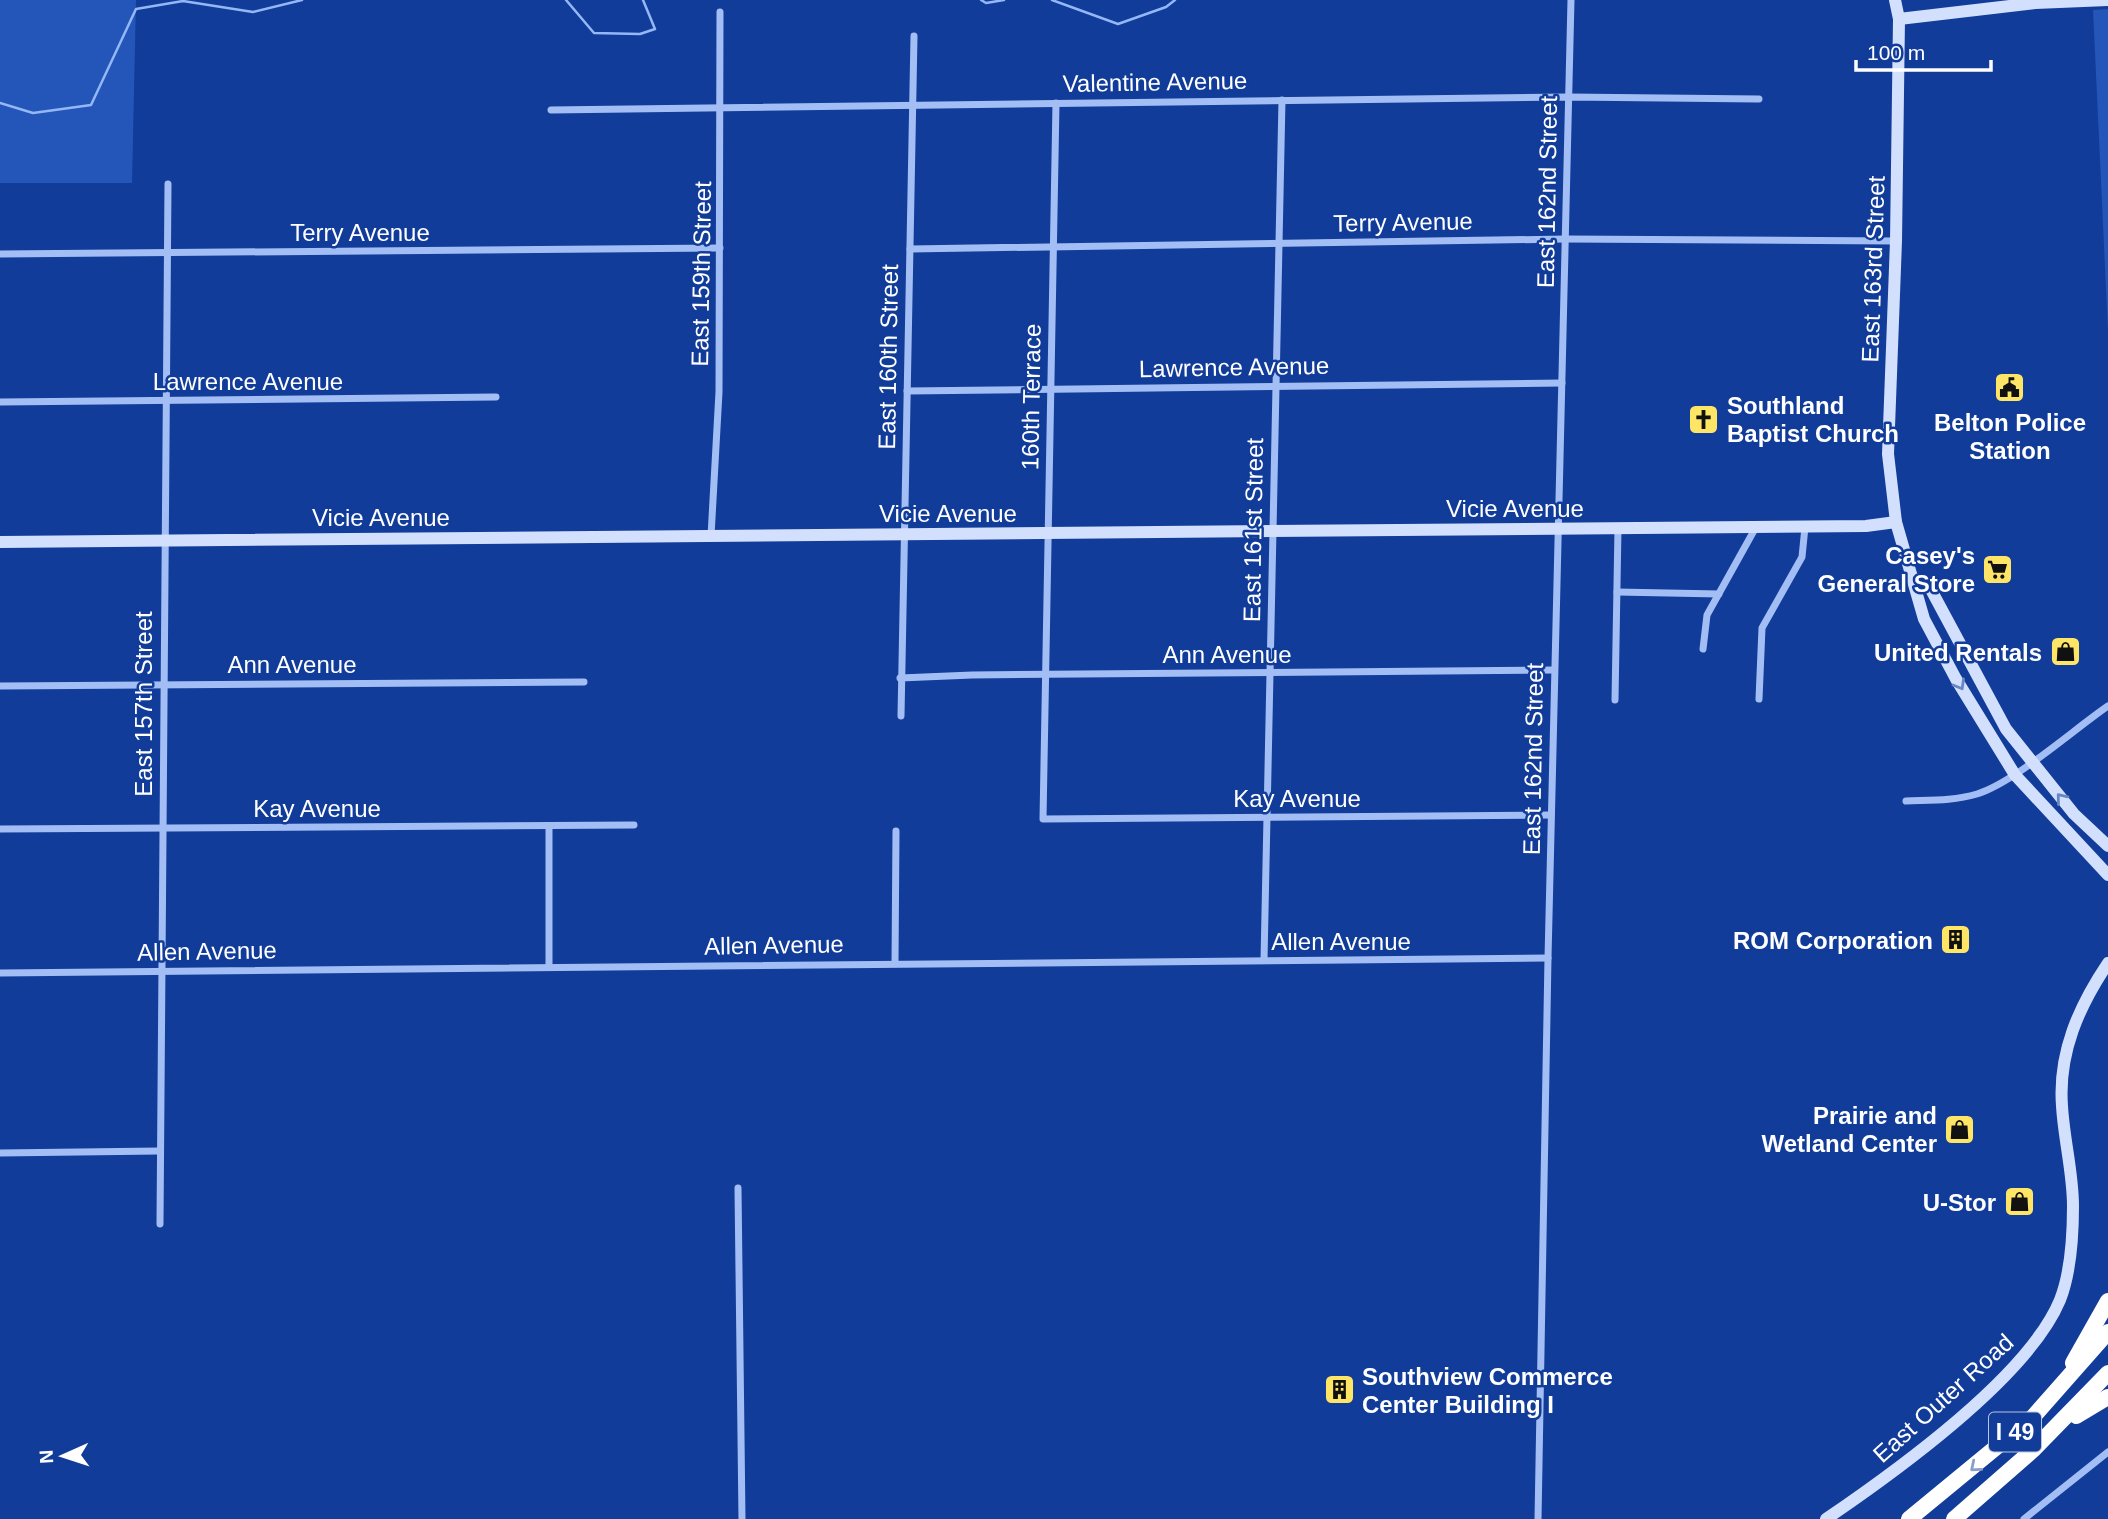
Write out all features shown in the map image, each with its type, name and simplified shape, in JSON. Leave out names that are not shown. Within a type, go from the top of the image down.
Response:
[{"type":"highway","points":[[2056,1392],[2108,1301]]},
{"type":"highway","name":"I 49","points":[[1909,1519],[1972,1469],[2056,1392],[2108,1332]]},
{"type":"highway","name":"I 49","points":[[1954,1519],[2056,1428],[2108,1373]]},
{"type":"highway","points":[[2056,1428],[2108,1397]]},
{"type":"street","name":"East 162nd Street","points":[[1538,1519],[1551,815],[1571,0]]},
{"type":"street","name":"East 163rd Street","points":[[1895,0],[1899,19],[1896,241],[1888,454],[1896,522],[1914,579],[1913,586],[1931,631],[1956,679],[2015,775],[2108,875]]},
{"type":"street","points":[[1899,19],[2035,3],[2108,0]]},
{"type":"street","name":"East 159th Street","points":[[711,536],[719,392],[722,106],[720,12]]},
{"type":"street","name":"East 160th Street","points":[[901,716],[914,36]]},
{"type":"street","name":"Valentine Avenue","points":[[551,110],[1568,97],[1759,99]]},
{"type":"street","name":"East 161st Street","points":[[1264,960],[1282,100]]},
{"type":"street","name":"160th Terrace","points":[[1043,819],[1056,103]]},
{"type":"street","name":"East 157th Street","points":[[160,1224],[164,401],[168,184]]},
{"type":"street","name":"Terry Avenue","points":[[910,249],[1565,239],[1896,241]]},
{"type":"street","name":"Terry Avenue","points":[[0,254],[720,248]]},
{"type":"street","name":"Lawrence Avenue","points":[[907,391],[1562,383]]},
{"type":"street","name":"Lawrence Avenue","points":[[0,402],[496,397]]},
{"type":"street","name":"Vicie Avenue","points":[[0,541],[1805,527],[1896,522]]},
{"type":"street","points":[[1703,649],[1707,615],[1756,527]]},
{"type":"street","points":[[1759,699],[1762,628],[1802,557],[1805,527]]},
{"type":"street","points":[[1615,700],[1618,528]]},
{"type":"street","name":"East 163rd Street","points":[[1914,579],[1928,584],[2006,729],[2074,814],[2108,846]]},
{"type":"street","points":[[1617,592],[1719,594]]},
{"type":"street","name":"Ann Avenue","points":[[900,678],[1555,670]]},
{"type":"street","name":"Ann Avenue","points":[[0,686],[584,682]]},
{"type":"street","points":[[1906,801],[1950,800],[1979,793],[2015,775],[2108,706]]},
{"type":"street","name":"Kay Avenue","points":[[1043,819],[1551,815]]},
{"type":"street","name":"Kay Avenue","points":[[0,829],[634,825]]},
{"type":"street","points":[[549,826],[549,967]]},
{"type":"street","points":[[895,963],[896,831]]},
{"type":"street","name":"Allen Avenue","points":[[0,973],[1548,958]]},
{"type":"street","name":"East Outer Road","points":[[1826,1519],[1931,1442],[2001,1379],[2029,1349],[2060,1301],[2073,1238],[2073,1203],[2062,1104],[2064,1063],[2077,1017],[2089,991],[2108,963]]},
{"type":"street","points":[[0,1153],[159,1151]]},
{"type":"street","points":[[738,1188],[742,1519]]},
{"type":"street","points":[[2024,1519],[2108,1452]]},
{"type":"shaded area","points":[[0,0],[136,0],[132,183],[0,183]]},
{"type":"shaded area","points":[[2108,9],[2108,332],[2093,10]]},
{"type":"waterway","points":[[0,103],[33,113],[91,105],[136,9],[183,1],[253,12],[302,0]]},
{"type":"waterway","points":[[566,0],[594,33],[640,34],[655,29],[643,0]]},
{"type":"waterway","points":[[981,0],[986,3],[1004,0]]},
{"type":"waterway","points":[[1052,0],[1118,24],[1166,7],[1175,0]]},
{"type":"place","name":"Belton Police Station","points":[[2010,388]]},
{"type":"place","name":"Southland Baptist Church","points":[[1704,419]]},
{"type":"place","name":"Casey's General Store","points":[[1998,569]]},
{"type":"place","name":"United Rentals","points":[[2065,652]]},
{"type":"place","name":"ROM Corporation","points":[[1956,940]]},
{"type":"place","name":"Prairie and Wetland Center","points":[[1960,1129]]},
{"type":"place","name":"U-Stor","points":[[2019,1202]]},
{"type":"place","name":"Southview Commerce Center Building I","points":[[1339,1390]]}]
